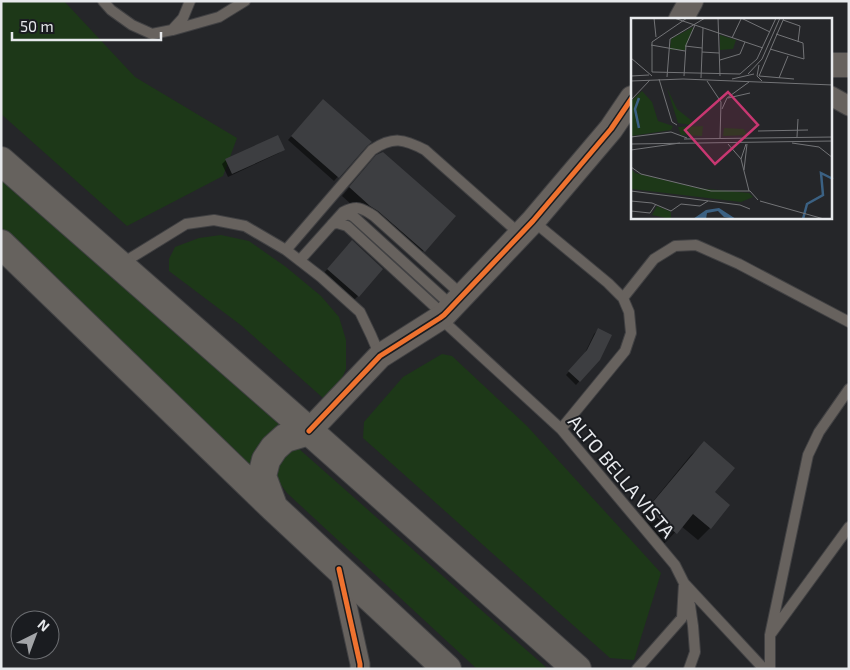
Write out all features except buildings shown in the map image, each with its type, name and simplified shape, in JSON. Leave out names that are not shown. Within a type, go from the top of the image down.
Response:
[{"type":"highway","points":[[1,151],[77,227]]},
{"type":"highway","points":[[1,161],[571,664]]},
{"type":"highway","points":[[1,244],[274,508],[447,669]]},
{"type":"highway","points":[[1,253],[81,322]]},
{"type":"highway","points":[[274,508],[262,476],[266,460],[274,448],[285,438],[309,431]]},
{"type":"street","points":[[682,18],[690,1]]},
{"type":"street","points":[[832,65],[849,65]]},
{"type":"street","points":[[832,97],[849,106]]},
{"type":"street","points":[[309,431],[380,356],[450,309],[527,227],[610,129],[631,99]]},
{"type":"street","points":[[610,129],[631,119]]},
{"type":"street","points":[[340,569],[360,669]]},
{"type":"lane","points":[[103,1],[111,10],[132,25],[152,34],[219,17],[245,1]]},
{"type":"lane","points":[[172,30],[183,18],[190,1]]},
{"type":"lane","points":[[286,250],[372,150],[381,144],[394,141],[408,141],[425,150],[527,227],[608,283],[623,298],[629,312],[631,333],[625,351],[561,429]]},
{"type":"lane","points":[[300,260],[343,212],[350,208],[365,210],[374,216],[450,309]]},
{"type":"lane","points":[[336,220],[346,214],[354,217],[450,309]]},
{"type":"lane","points":[[119,265],[186,224],[214,220],[245,226],[300,260],[360,312],[380,356]]},
{"type":"lane","points":[[623,298],[654,259],[675,246],[696,245],[739,264],[849,322]]},
{"type":"lane","name":"ALTO BELLA VISTA","points":[[450,309],[561,429],[675,565],[684,583],[764,669]]},
{"type":"lane","points":[[770,669],[770,636],[808,455],[819,432],[849,389]]},
{"type":"lane","points":[[770,636],[849,527]]},
{"type":"lane","points":[[637,669],[682,618],[684,583]]},
{"type":"lane","points":[[684,583],[690,605],[694,635],[694,652],[689,669]]},
{"type":"green space","points":[[1,1],[64,1],[135,77],[237,138],[223,176],[127,226],[1,114]]},
{"type":"green space","points":[[1,176],[287,424],[251,470],[1,227]]},
{"type":"green space","points":[[221,235],[249,241],[286,267],[321,296],[339,317],[346,340],[346,369],[337,389],[323,398],[242,326],[169,271],[169,259],[175,247],[199,238]]},
{"type":"green space","points":[[442,354],[452,356],[527,426],[661,573],[634,660],[610,658],[363,438],[364,422],[403,377]]},
{"type":"green space","points":[[298,448],[548,669],[477,669],[287,493],[275,472],[276,456]]},
{"type":"cycle path","points":[[309,431],[380,356],[444,315],[533,221],[611,129],[631,99]]},
{"type":"cycle path","points":[[339,569],[360,669]]}]
